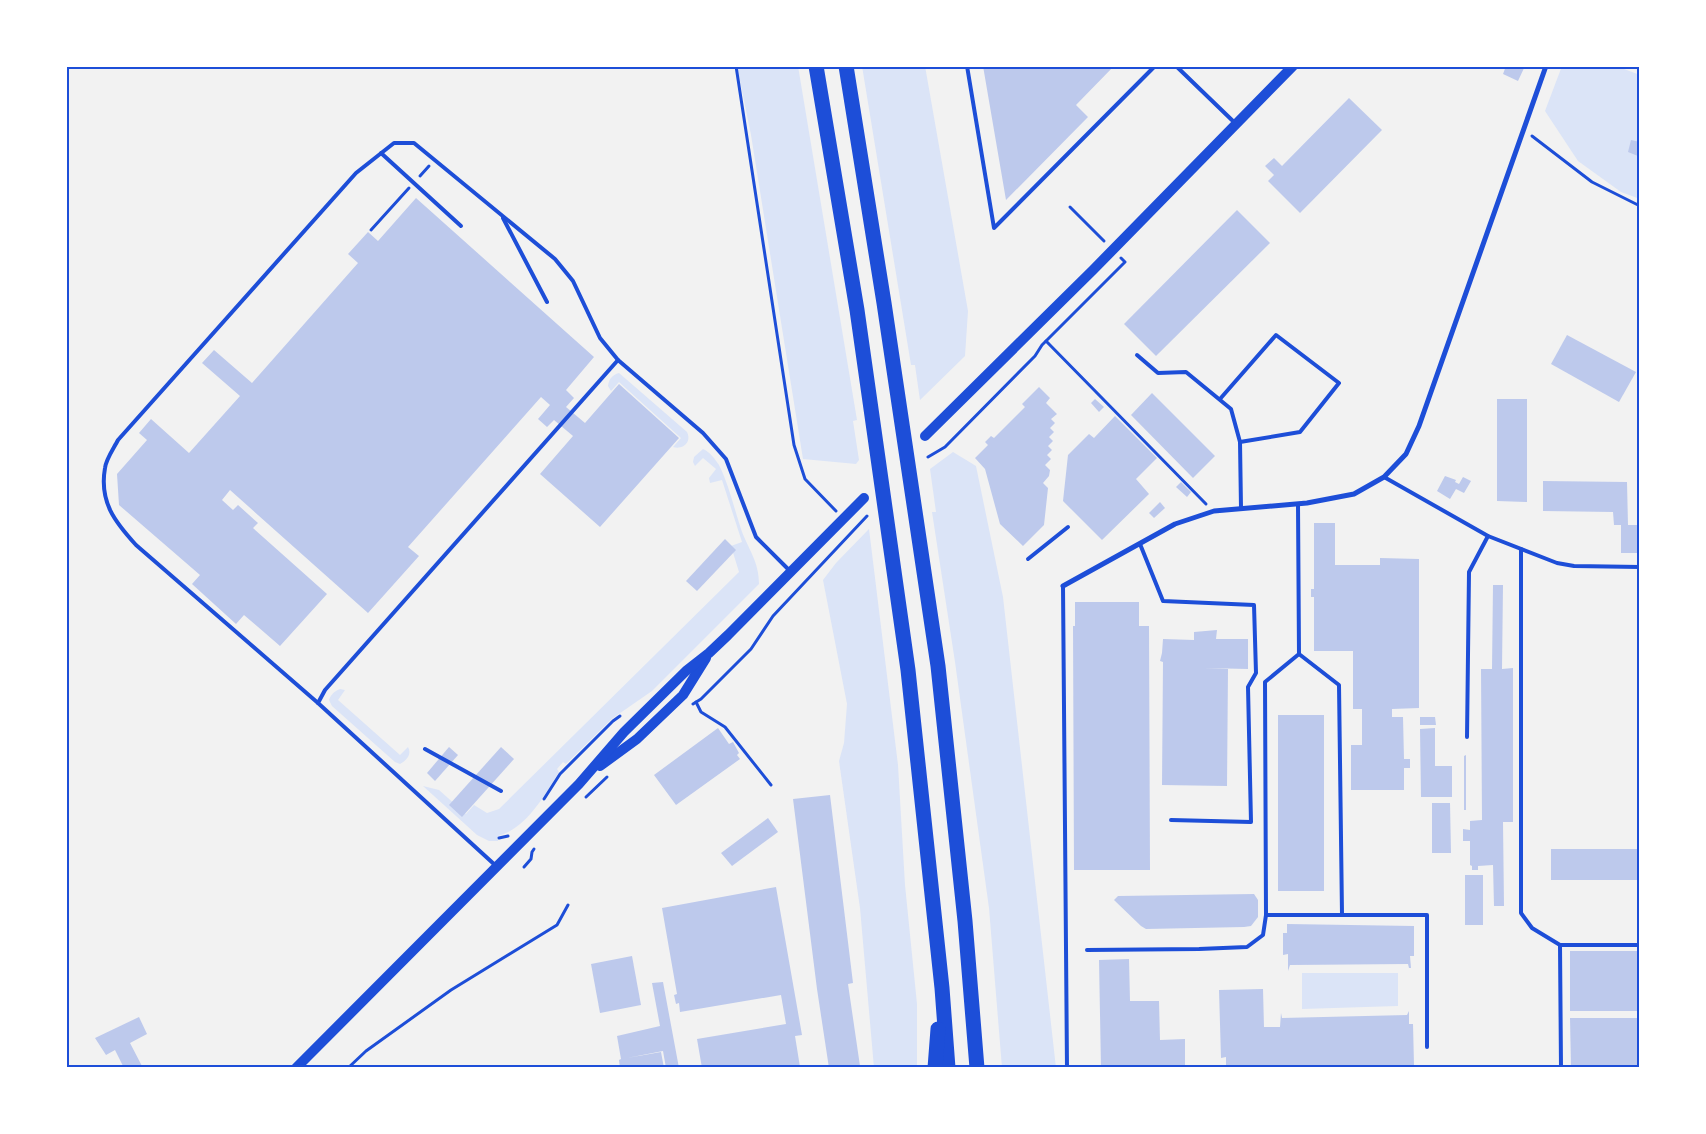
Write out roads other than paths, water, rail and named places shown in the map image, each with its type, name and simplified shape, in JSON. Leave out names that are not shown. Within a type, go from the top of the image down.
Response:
[{"type":"highway","points":[[816,66],[857,310],[908,670],[942,988],[948,1068]]},
{"type":"highway","points":[[846,66],[896,380],[939,675],[965,921],[977,1068]]},
{"type":"highway","points":[[934,1068],[942,988]]},
{"type":"main road","points":[[925,436],[1293,66]]},
{"type":"main road","points":[[296,1068],[586,777],[624,732],[686,671],[709,653],[864,498]]},
{"type":"main road","points":[[586,777],[637,739],[683,695],[709,653]]},
{"type":"street","points":[[1062,586],[1174,524],[1214,511],[1298,504],[1354,494],[1384,477],[1406,454],[1419,426],[1546,66]]},
{"type":"lane","points":[[967,66],[994,228],[1155,66]]},
{"type":"lane","points":[[1176,66],[1237,124]]},
{"type":"lane","points":[[497,867],[318,703],[130,538],[117,524],[104,498],[104,467],[118,440],[356,173],[394,143],[414,143],[555,259],[573,281],[600,338],[618,360],[703,433],[726,459],[756,537],[790,572]]},
{"type":"lane","points":[[381,153],[461,226]]},
{"type":"lane","points":[[502,216],[547,302]]},
{"type":"lane","points":[[1220,399],[1276,335],[1339,383],[1300,432],[1240,442]]},
{"type":"lane","points":[[1137,355],[1158,372],[1186,372],[1231,409],[1240,442],[1242,508]]},
{"type":"lane","points":[[318,703],[325,690],[618,360]]},
{"type":"lane","points":[[1384,477],[1488,536],[1565,565],[1640,567]]},
{"type":"lane","points":[[1298,504],[1300,654]]},
{"type":"lane","points":[[1028,559],[1068,527]]},
{"type":"lane","points":[[1467,737],[1469,572],[1488,536]]},
{"type":"lane","points":[[1140,544],[1163,601],[1254,605],[1256,673],[1248,687],[1251,822],[1171,820]]},
{"type":"lane","points":[[1521,549],[1521,912],[1532,928],[1560,945],[1640,945]]},
{"type":"lane","points":[[1062,586],[1067,1068]]},
{"type":"lane","points":[[1300,654],[1339,685],[1342,914]]},
{"type":"lane","points":[[1087,950],[1246,947],[1263,935],[1266,915],[1265,682],[1300,654]]},
{"type":"lane","points":[[425,749],[501,791]]},
{"type":"lane","points":[[1266,915],[1426,915],[1428,1047]]},
{"type":"lane","points":[[1560,945],[1561,1068]]}]
